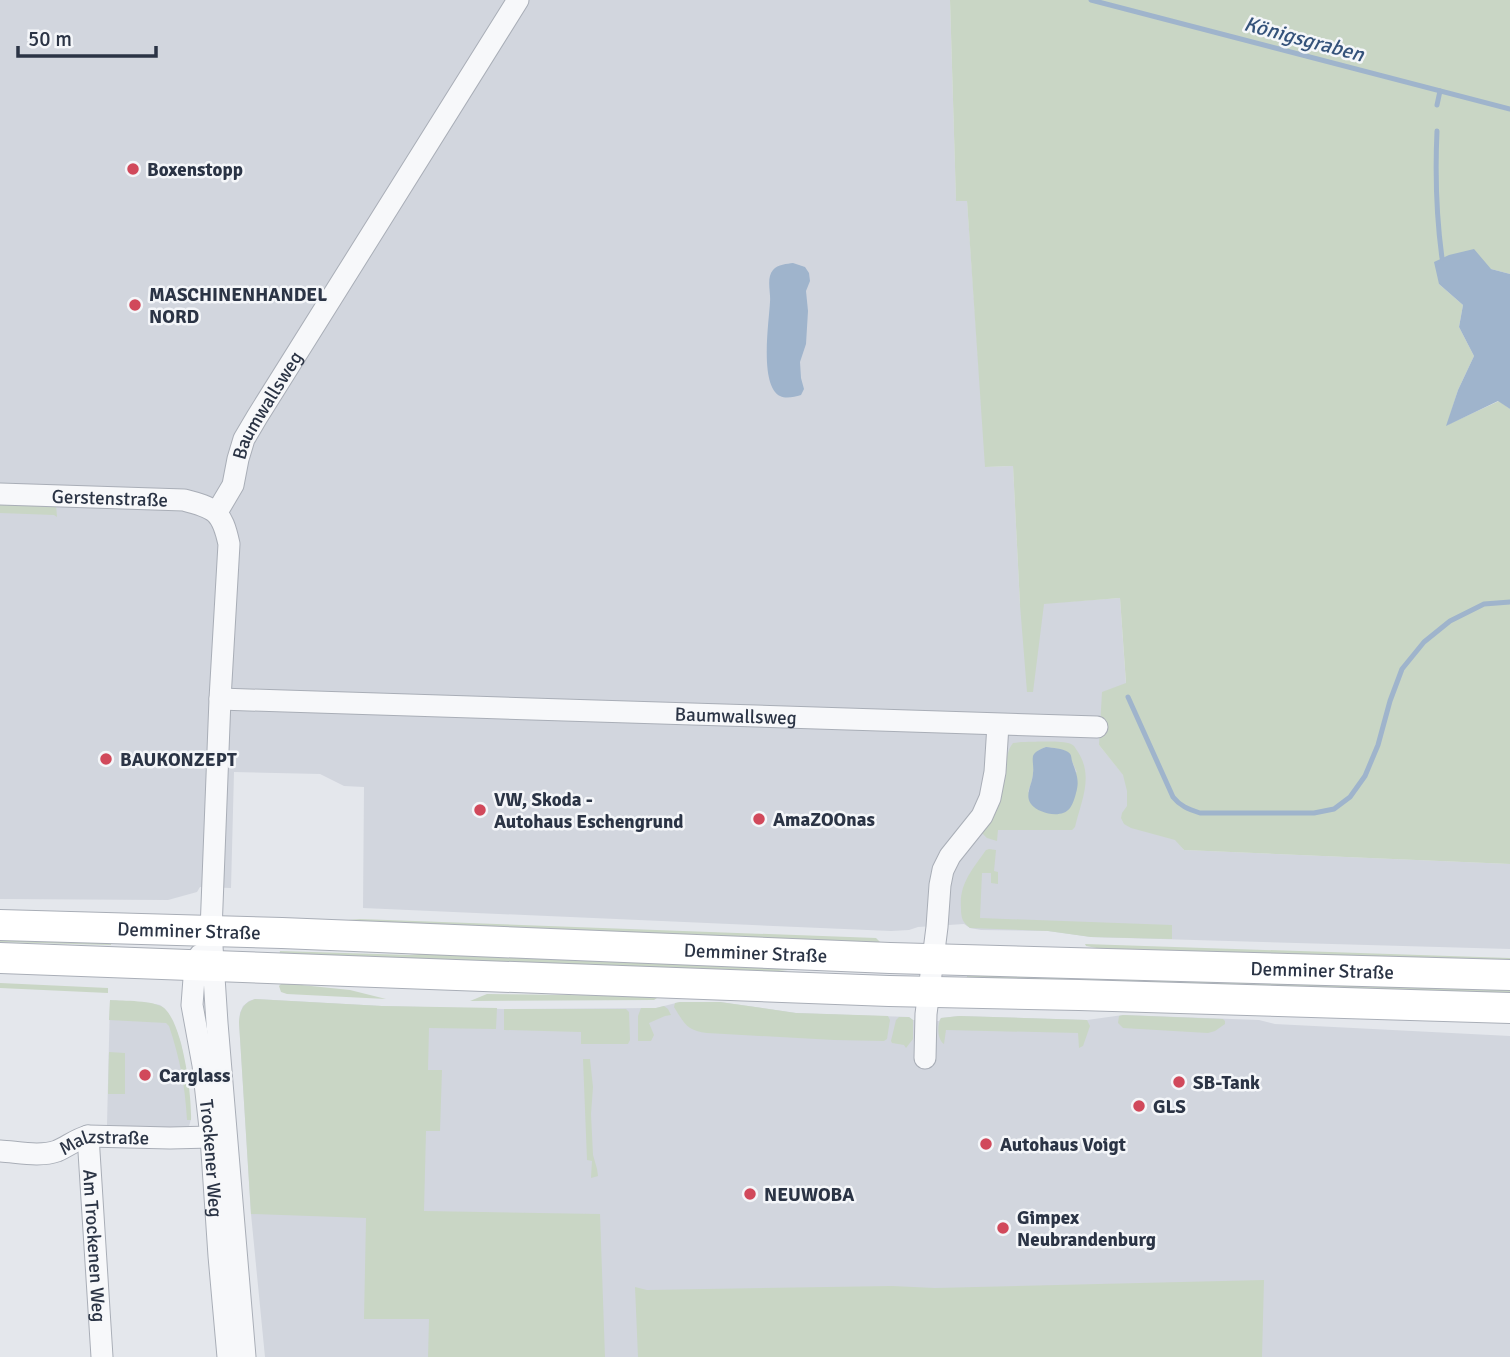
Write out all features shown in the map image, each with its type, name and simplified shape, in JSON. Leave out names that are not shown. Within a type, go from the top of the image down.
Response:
[{"type":"main road","name":"Demminer Straße","points":[[0,925],[933,959],[1510,975]]},
{"type":"main road","name":"Demminer Straße","points":[[0,958],[929,991],[1510,1008]]},
{"type":"street","name":"Baumwallsweg","points":[[217,512],[233,485],[241,449],[250,428],[518,0]]},
{"type":"street","name":"Gerstenstraße","points":[[0,494],[184,500],[204,505],[217,512]]},
{"type":"street","points":[[211,931],[229,544],[225,526],[217,512]]},
{"type":"street","name":"Baumwallsweg","points":[[220,699],[1097,727]]},
{"type":"street","points":[[925,1058],[926,1021],[943,870],[950,856],[982,816],[990,798],[995,772],[998,725]]},
{"type":"street","name":"Trockener Weg","points":[[211,931],[192,1005],[203,1065],[211,1137],[228,1357]]},
{"type":"street","name":"Trockener Weg","points":[[204,965],[219,1050],[245,1357]]},
{"type":"street","name":"Malzstraße","points":[[0,1152],[48,1153],[88,1136],[211,1137]]},
{"type":"street","name":"Am Trockenen Weg","points":[[88,1136],[102,1357]]},
{"type":"shaded area","points":[[0,0],[950,0],[956,200],[967,201],[986,467],[1013,466],[1020,605],[1120,598],[1126,684],[1099,745],[1184,850],[1510,864],[1510,949],[1091,937],[1048,931],[981,930],[964,924],[891,931],[363,908],[364,787],[344,786],[320,774],[234,772],[231,888],[200,887],[197,892],[168,900],[0,899]]},
{"type":"shaded area","points":[[255,999],[504,1009],[656,1008],[680,1002],[720,1002],[796,1013],[909,1017],[913,1020],[939,1021],[941,1018],[959,1016],[1087,1020],[1123,1015],[1259,1020],[1275,1024],[1510,1036],[1510,1357],[265,1357],[251,1214],[239,1022],[243,1006]]},
{"type":"shaded area","points":[[110,1000],[160,1005],[173,1021],[186,1070],[191,1119],[188,1130],[107,1125]]},
{"type":"green space","points":[[950,0],[1510,0],[1510,274],[1491,269],[1439,284],[1463,305],[1459,327],[1474,356],[1458,390],[1447,425],[1499,401],[1510,409],[1510,864],[1184,850],[1175,840],[1124,824],[1121,818],[1127,806],[1127,791],[1123,775],[1099,745],[1102,692],[1126,683],[1120,598],[1044,604],[1033,692],[1027,692],[1013,466],[985,467],[967,201],[956,201]]},
{"type":"green space","points":[[0,503],[56,504],[57,517],[0,513]]},
{"type":"green space","points":[[1061,742],[1075,747],[1083,761],[1086,780],[1072,830],[998,830],[997,841],[982,833],[998,802],[1007,756],[1013,743]],"holes":[[[1054,748],[1067,753],[1077,772],[1028,792],[1035,755],[1040,749]]]},
{"type":"green space","points":[[989,849],[996,850],[994,871],[998,872],[998,884],[991,883],[991,873],[982,873],[980,918],[1172,925],[1172,939],[1091,937],[1048,931],[970,928],[962,917],[962,891],[972,870]]},
{"type":"green space","points":[[360,919],[876,938],[880,942],[300,924]]},
{"type":"green space","points":[[0,936],[111,939],[111,945],[0,942]]},
{"type":"green space","points":[[1085,944],[1510,958],[1510,964],[1102,949]]},
{"type":"green space","points":[[280,951],[409,955],[455,951],[806,968],[769,972],[279,956]]},
{"type":"green space","points":[[967,974],[1510,986],[1510,996],[967,979]]},
{"type":"green space","points":[[0,983],[108,988],[108,993],[0,988]]},
{"type":"green space","points":[[282,983],[350,990],[386,999],[287,994],[281,992],[279,986]]},
{"type":"green space","points":[[487,994],[645,996],[657,998],[470,1001]]},
{"type":"green space","points":[[255,999],[382,1006],[497,1008],[496,1029],[429,1028],[428,1070],[442,1070],[440,1131],[426,1131],[424,1211],[600,1214],[605,1357],[428,1357],[429,1319],[364,1319],[366,1218],[251,1214],[239,1022],[243,1008]]},
{"type":"green space","points":[[110,1000],[159,1005],[171,1016],[185,1061],[191,1120],[187,1120],[181,1072],[169,1026],[166,1023],[109,1020]]},
{"type":"green space","points":[[720,1002],[796,1013],[888,1016],[890,1020],[887,1039],[884,1041],[707,1033],[690,1028],[684,1022],[674,1007],[675,1003]]},
{"type":"green space","points":[[664,1006],[671,1015],[649,1023],[654,1035],[651,1041],[638,1041],[638,1016],[641,1008]]},
{"type":"green space","points":[[504,1009],[626,1009],[629,1012],[630,1040],[628,1044],[581,1044],[581,1032],[504,1030]]},
{"type":"green space","points":[[959,1016],[1087,1020],[1090,1026],[1083,1046],[1079,1048],[1078,1033],[946,1030],[944,1044],[938,1032],[941,1018]]},
{"type":"green space","points":[[1119,1016],[1223,1019],[1225,1024],[1208,1033],[1123,1028],[1118,1023]]},
{"type":"green space","points":[[899,1017],[913,1020],[913,1039],[906,1048],[891,1041]]},
{"type":"green space","points":[[109,1052],[125,1053],[125,1094],[108,1094]]},
{"type":"green space","points":[[583,1059],[590,1059],[593,1087],[593,1155],[598,1176],[591,1178],[592,1161],[587,1160]]},
{"type":"green space","points":[[1264,1280],[1262,1357],[638,1357],[635,1287],[647,1290],[892,1286],[935,1288]]},
{"type":"water","points":[[1474,249],[1491,269],[1510,274],[1510,409],[1498,401],[1446,426],[1458,390],[1474,356],[1459,327],[1463,305],[1439,284],[1434,262]]},
{"type":"water","points":[[793,263],[805,267],[810,281],[806,291],[806,344],[800,362],[804,389],[801,395],[787,398],[774,390],[767,367],[769,281],[775,268]]},
{"type":"water","points":[[1046,747],[1069,753],[1077,777],[1073,803],[1062,813],[1045,813],[1029,800],[1033,756]]},
{"type":"waterway","name":"Königsgraben","points":[[1091,0],[1510,109]]},
{"type":"waterway","points":[[1437,105],[1440,91]]},
{"type":"waterway","points":[[1437,131],[1436,195],[1442,258]]},
{"type":"waterway","points":[[1128,697],[1173,797],[1185,807],[1200,813],[1314,813],[1334,809],[1350,797],[1365,776],[1378,745],[1402,669],[1424,642],[1450,621],[1484,604],[1510,602]]},
{"type":"place","name":"Boxenstopp","points":[[133,169]]},
{"type":"place","name":"MASCHINENHANDEL NORD","points":[[135,305]]},
{"type":"place","name":"BAUKONZEPT","points":[[106,759]]},
{"type":"place","name":"VW, Skoda - Autohaus Eschengrund","points":[[480,810]]},
{"type":"place","name":"AmaZOOnas","points":[[759,819]]},
{"type":"place","name":"Carglass","points":[[145,1075]]},
{"type":"place","name":"SB-Tank","points":[[1179,1082]]},
{"type":"place","name":"GLS","points":[[1139,1106]]},
{"type":"place","name":"Autohaus Voigt","points":[[986,1144]]},
{"type":"place","name":"NEUWOBA","points":[[750,1194]]},
{"type":"place","name":"Gimpex Neubrandenburg","points":[[1003,1228]]}]
